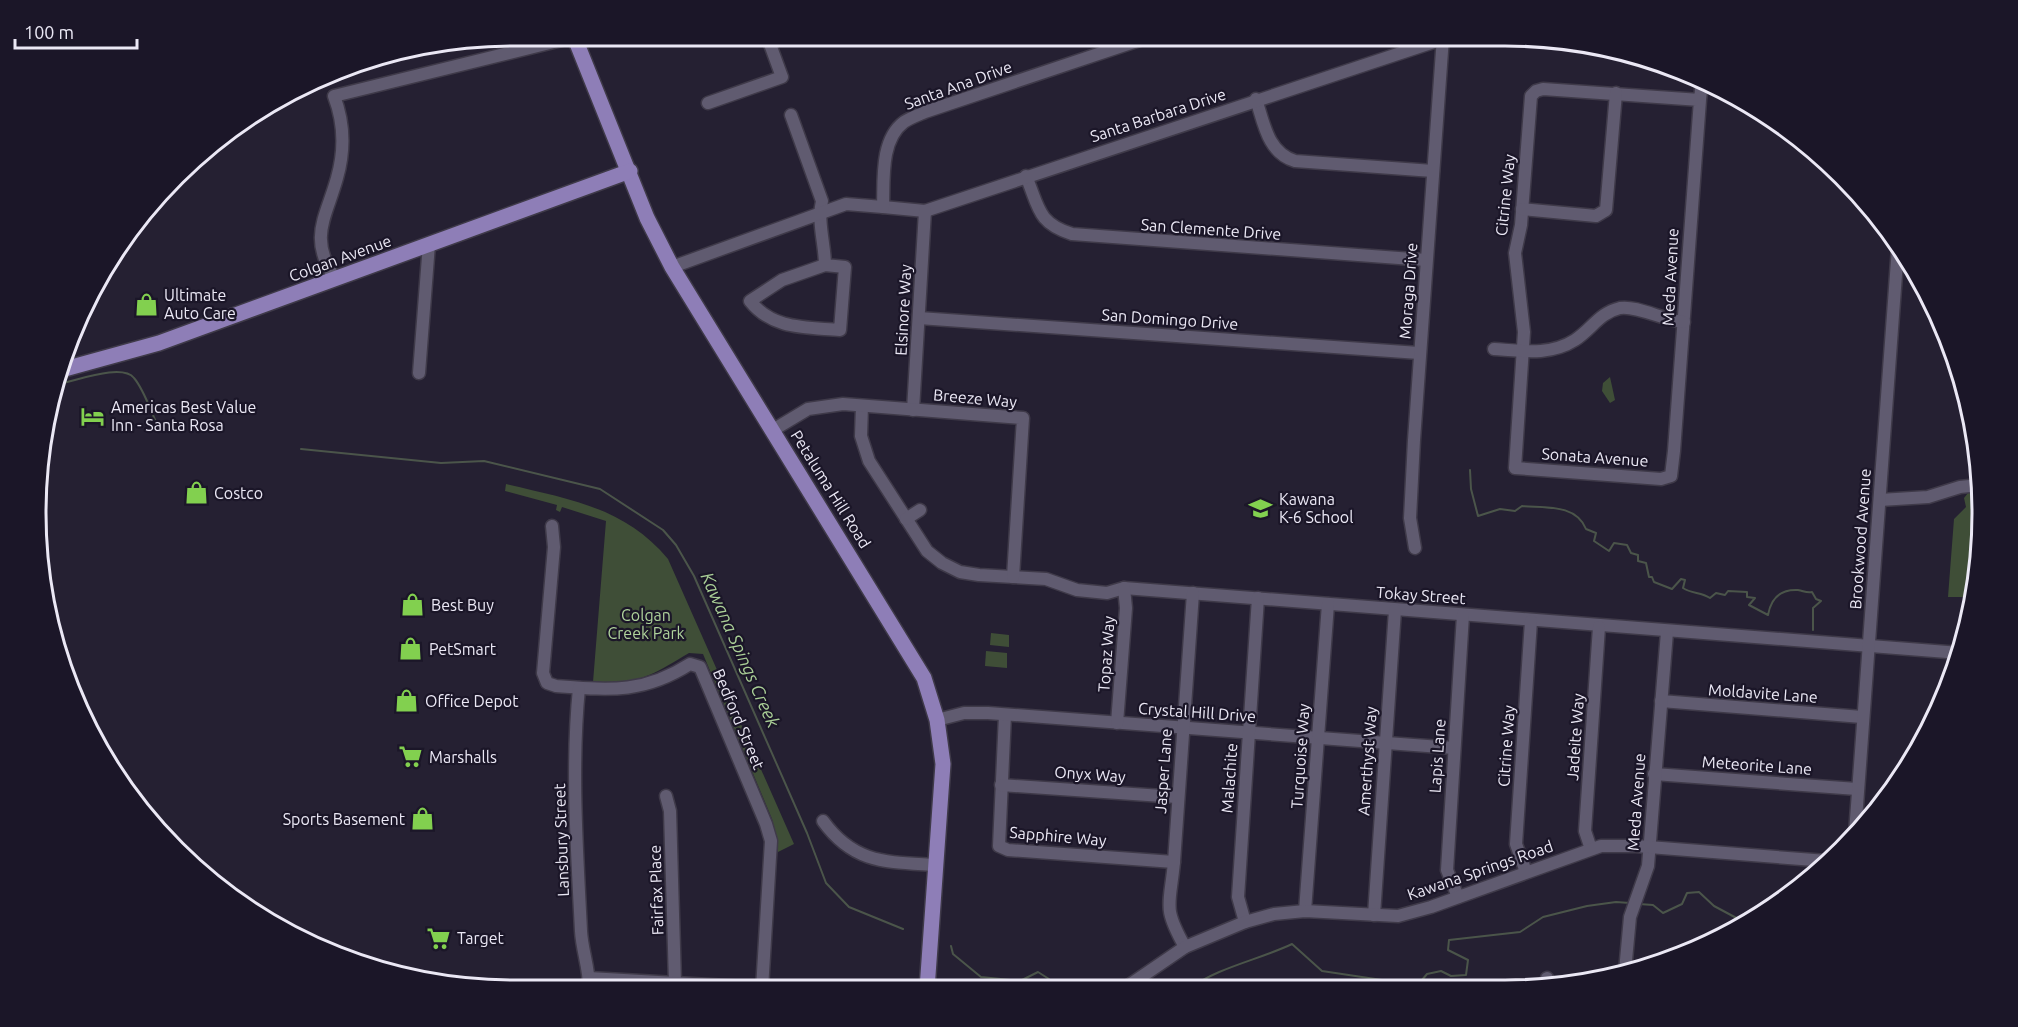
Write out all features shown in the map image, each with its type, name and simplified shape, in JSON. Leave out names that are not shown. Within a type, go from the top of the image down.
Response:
[{"type":"main road","name":"Petaluma Hill Road","points":[[580,46],[647,218],[672,267],[915,660],[938,720],[943,783],[928,980]]},
{"type":"main road","name":"Colgan Avenue","points":[[70,367],[159,343],[630,171]]},
{"type":"street","points":[[335,279],[323,255],[321,230],[321,221],[337,178],[341,153],[341,114],[334,96],[536,46]]},
{"type":"street","points":[[708,103],[782,77],[771,46]]},
{"type":"street","name":"Santa Ana Drive","points":[[883,207],[886,156],[892,137],[903,123],[925,112],[1122,46]]},
{"type":"street","name":"Santa Barbara Drive","points":[[883,207],[925,211],[1418,46]]},
{"type":"street","name":"Moraga Drive","points":[[1415,548],[1410,503],[1442,46]]},
{"type":"street","name":"Citrine Way","points":[[1515,468],[1523,321],[1517,286],[1515,253],[1522,209],[1531,96],[1543,89],[1700,100]]},
{"type":"street","name":"Meda Avenue","points":[[1671,476],[1701,90]]},
{"type":"street","points":[[1522,209],[1596,216],[1606,210],[1616,93]]},
{"type":"street","points":[[1256,99],[1269,140],[1276,151],[1285,158],[1295,162],[1433,171]]},
{"type":"street","points":[[791,115],[822,201],[819,213],[824,234],[825,265]]},
{"type":"street","name":"San Clemente Drive","points":[[1026,176],[1042,217],[1054,228],[1072,234],[1426,260]]},
{"type":"street","points":[[672,267],[846,204],[883,207]]},
{"type":"street","name":"Elsinore Way","points":[[913,410],[925,211]]},
{"type":"street","points":[[419,373],[429,244]]},
{"type":"street","name":"Brookwood Avenue","points":[[1856,822],[1897,261]]},
{"type":"street","points":[[825,265],[845,267],[840,330],[795,327],[776,322],[759,313],[750,301],[782,280],[825,265]]},
{"type":"street","points":[[1494,349],[1555,350],[1577,339],[1596,319],[1622,308],[1684,322]]},
{"type":"street","name":"San Domingo Drive","points":[[919,318],[1419,353]]},
{"type":"street","name":"Breeze Way","points":[[773,430],[808,409],[826,405],[1023,418],[1013,577]]},
{"type":"street","name":"Tokay Street","points":[[862,406],[864,449],[927,551],[942,563],[960,572],[1046,579],[1077,590],[1091,592],[1107,593],[1124,588],[1599,627],[1950,652]]},
{"type":"street","name":"Sonata Avenue","points":[[1515,468],[1661,479],[1671,476]]},
{"type":"street","points":[[1880,500],[1928,497],[1971,486]]},
{"type":"street","points":[[906,519],[920,510]]},
{"type":"street","name":"Bedford Street","points":[[552,526],[554,547],[543,673],[547,683],[579,688],[622,690],[649,683],[690,664],[700,667],[771,841],[763,980]]},
{"type":"street","name":"Topaz Way","points":[[1117,723],[1126,608],[1124,588]]},
{"type":"street","name":"Jasper Lane","points":[[1185,947],[1168,911],[1174,862],[1193,593]]},
{"type":"street","name":"Malachite","points":[[1245,922],[1238,897],[1258,598]]},
{"type":"street","name":"Turquoise Way","points":[[1305,910],[1328,604]]},
{"type":"street","name":"Amerthyst Way","points":[[1374,915],[1395,610]]},
{"type":"street","name":"Lapis Lane","points":[[1458,897],[1447,870],[1463,615]]},
{"type":"street","name":"Citrine Way","points":[[1526,872],[1516,844],[1531,621]]},
{"type":"street","name":"Jadeite Way","points":[[1591,849],[1586,831],[1599,627]]},
{"type":"street","name":"Meda Avenue","points":[[1626,965],[1630,917],[1648,866],[1667,632]]},
{"type":"street","name":"Lansbury Street","points":[[579,688],[574,735],[581,923],[588,980]]},
{"type":"street","name":"Moldavite Lane","points":[[1661,701],[1862,717]]},
{"type":"street","name":"Crystal Hill Drive","points":[[938,720],[964,713],[1005,715],[1454,748]]},
{"type":"street","name":"Sapphire Way","points":[[1005,715],[997,838],[999,846],[1003,849],[1174,862]]},
{"type":"street","name":"Meteorite Lane","points":[[1654,774],[1857,789]]},
{"type":"street","name":"Onyx Way","points":[[1001,784],[1177,797]]},
{"type":"street","name":"Fairfax Place","points":[[666,796],[670,811],[675,980]]},
{"type":"street","points":[[823,821],[834,836],[860,855],[876,860],[935,865]]},
{"type":"street","name":"Kawana Springs Road","points":[[1138,980],[1185,947],[1245,922],[1305,910],[1398,916],[1591,849],[1617,845],[1817,860]]},
{"type":"green space","points":[[1610,377],[1615,400],[1610,403],[1602,391],[1603,383]]},
{"type":"green space","name":"Colgan Creek Park","points":[[506,484],[573,501],[614,516],[651,541],[668,559],[794,844],[778,852],[772,819],[703,654],[689,653],[655,672],[633,680],[593,682],[606,521],[562,507],[560,512],[556,510],[557,505],[505,491]]},
{"type":"green space","points":[[1971,492],[1971,544],[1964,597],[1948,597],[1954,519],[1966,507],[1964,498]]},
{"type":"green space","points":[[991,633],[1009,635],[1009,647],[990,645]]},
{"type":"green space","points":[[986,651],[1007,653],[1007,668],[985,666]]},
{"type":"waterway","name":"Kawana Spings Creek","points":[[65,382],[98,374],[120,372],[128,374],[134,378],[141,389],[159,428]]},
{"type":"waterway","name":"Kawana Spings Creek","points":[[301,449],[441,463],[484,461],[600,489],[663,530],[676,545],[694,576],[807,833],[826,883],[849,907],[903,929]]},
{"type":"waterway","points":[[1470,470],[1471,489],[1478,516],[1500,509],[1515,511],[1522,506],[1568,511],[1575,515],[1586,529],[1596,533],[1594,541],[1609,551],[1614,543],[1627,545],[1631,553],[1638,555],[1638,561],[1646,563],[1649,577],[1652,577],[1654,582],[1672,589],[1681,579],[1685,580],[1683,588],[1710,598],[1716,593],[1725,595],[1728,591],[1747,592],[1747,597],[1755,598],[1749,605],[1768,615],[1771,604],[1781,593],[1792,590],[1812,592],[1816,599],[1821,601],[1813,608],[1813,630]]},
{"type":"waterway","name":"Kawana Spings Creek","points":[[1639,904],[1653,905],[1663,913],[1682,904],[1687,893],[1699,892],[1714,906],[1737,918]]},
{"type":"waterway","name":"Kawana Spings Creek","points":[[1422,980],[1427,974],[1441,971],[1451,976],[1466,975],[1468,960],[1448,950],[1449,940],[1520,932],[1543,917],[1587,906],[1616,902],[1630,903]]},
{"type":"waterway","name":"Kawana Spings Creek","points":[[1203,980],[1292,944],[1322,971],[1382,980]]},
{"type":"waterway","name":"Kawana Spings Creek","points":[[951,946],[953,954],[981,977],[1010,980]]},
{"type":"waterway","name":"Kawana Spings Creek","points":[[1022,980],[1038,972],[1049,980]]},
{"type":"waterway","name":"Kawana Spings Creek","points":[[1081,980],[1088,980]]},
{"type":"place","name":"Ultimate Auto Care","points":[[146,304]]},
{"type":"place","name":"Americas Best Value Inn - Santa Rosa","points":[[93,416]]},
{"type":"place","name":"Costco","points":[[196,493]]},
{"type":"place","name":"Kawana K-6 School","points":[[1261,508]]},
{"type":"place","name":"Best Buy","points":[[413,605]]},
{"type":"place","name":"PetSmart","points":[[411,649]]},
{"type":"place","name":"Office Depot","points":[[407,701]]},
{"type":"place","name":"Marshalls","points":[[411,757]]},
{"type":"place","name":"Sports Basement","points":[[423,819]]},
{"type":"place","name":"Target","points":[[439,938]]}]
